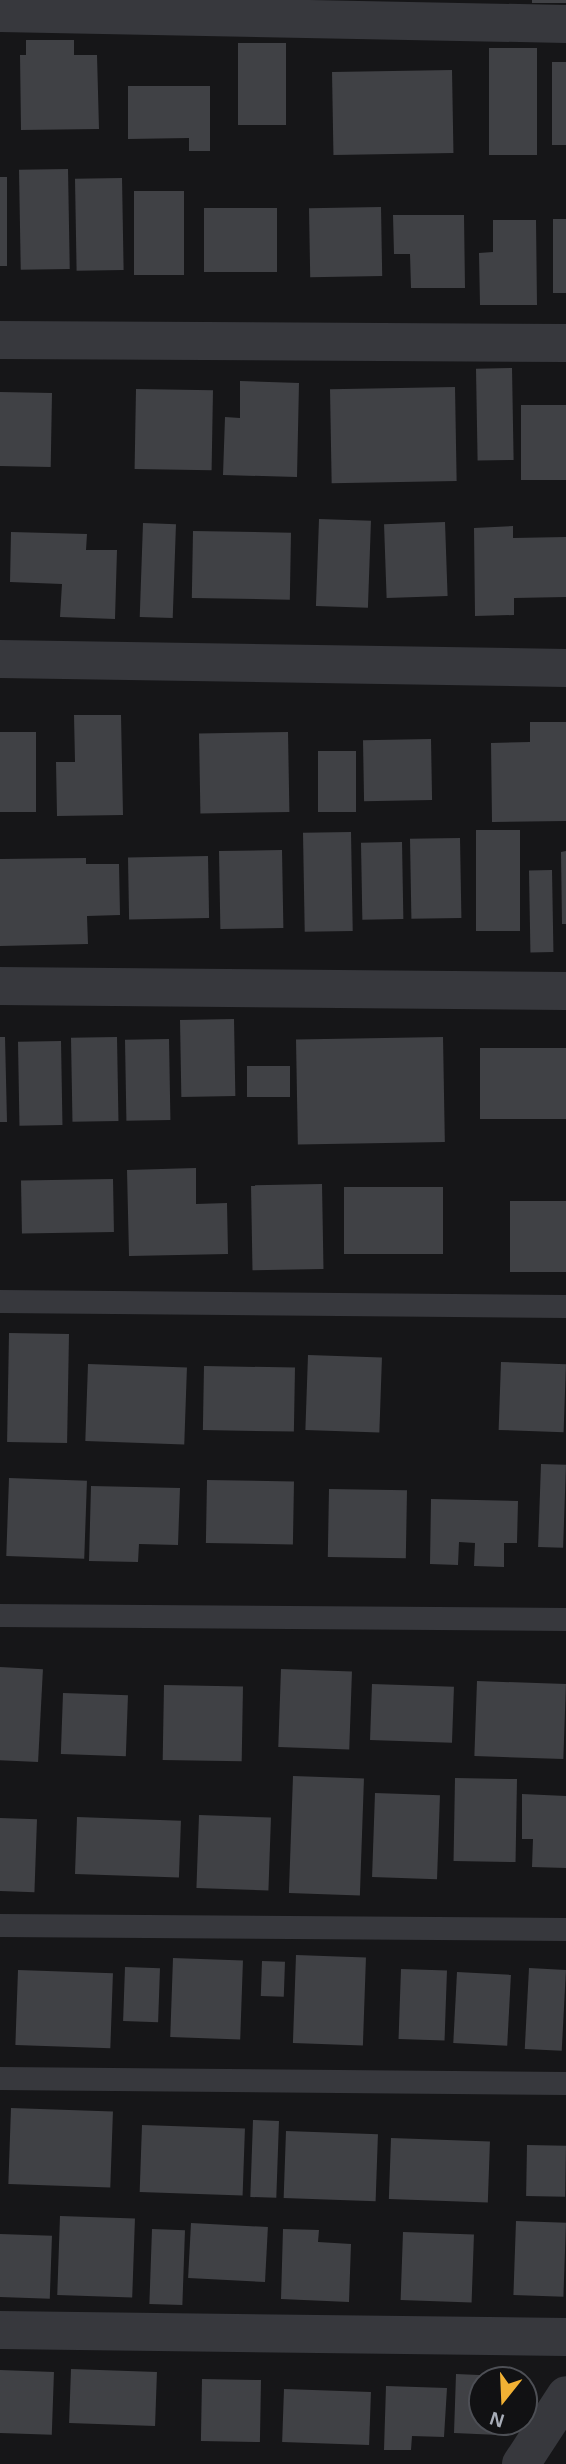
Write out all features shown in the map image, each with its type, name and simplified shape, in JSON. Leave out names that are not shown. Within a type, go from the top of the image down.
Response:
[{"type":"street","points":[[0,13],[566,24]]},
{"type":"street","points":[[0,340],[566,342]]},
{"type":"street","points":[[0,659],[566,668]]},
{"type":"street","points":[[0,985],[566,991]]},
{"type":"street","points":[[0,2330],[566,2337]]},
{"type":"street","points":[[521,2464],[566,2395]]},
{"type":"lane","points":[[0,1301],[566,1306]]},
{"type":"lane","points":[[0,1615],[566,1619]]},
{"type":"lane","points":[[0,1925],[566,1929]]},
{"type":"lane","points":[[0,2078],[566,2083]]},
{"type":"building","points":[[532,0],[566,0],[566,3],[532,3]]},
{"type":"building","points":[[26,40],[74,40],[74,55],[97,55],[99,129],[21,130],[20,55],[26,55]]},
{"type":"building","points":[[238,43],[286,43],[286,125],[238,125]]},
{"type":"building","points":[[489,48],[537,48],[537,155],[489,155]]},
{"type":"building","points":[[552,62],[566,62],[566,145],[552,145]]},
{"type":"building","points":[[452,70],[453,153],[333,155],[332,72]]},
{"type":"building","points":[[128,86],[210,86],[210,151],[189,151],[189,138],[128,139]]},
{"type":"building","points":[[68,169],[70,269],[21,270],[19,170]]},
{"type":"building","points":[[0,177],[7,177],[7,266],[0,266]]},
{"type":"building","points":[[122,178],[124,270],[77,271],[75,179]]},
{"type":"building","points":[[134,191],[184,191],[184,275],[134,275]]},
{"type":"building","points":[[381,207],[382,276],[310,277],[309,208]]},
{"type":"building","points":[[204,208],[277,208],[277,272],[204,272]]},
{"type":"building","points":[[393,215],[464,215],[465,288],[411,288],[410,254],[394,254]]},
{"type":"building","points":[[553,219],[566,219],[566,293],[553,293]]},
{"type":"building","points":[[493,220],[536,220],[537,305],[480,305],[479,253],[493,252]]},
{"type":"building","points":[[512,368],[514,460],[478,461],[476,369]]},
{"type":"building","points":[[240,381],[299,383],[297,477],[223,475],[225,417],[240,418]]},
{"type":"building","points":[[455,387],[457,481],[332,483],[330,389]]},
{"type":"building","points":[[136,389],[213,390],[212,470],[135,469]]},
{"type":"building","points":[[0,392],[52,393],[51,467],[0,466]]},
{"type":"building","points":[[521,405],[566,405],[566,480],[521,480]]},
{"type":"building","points":[[319,519],[371,521],[368,608],[316,606]]},
{"type":"building","points":[[445,522],[448,596],[387,598],[384,524]]},
{"type":"building","points":[[143,523],[176,524],[173,618],[140,617]]},
{"type":"building","points":[[513,526],[513,538],[566,537],[566,597],[514,598],[514,615],[475,616],[474,528]]},
{"type":"building","points":[[193,531],[291,533],[290,600],[192,598]]},
{"type":"building","points":[[11,532],[87,534],[86,550],[117,550],[115,619],[60,617],[62,584],[10,582]]},
{"type":"building","points":[[74,715],[121,715],[123,815],[57,816],[56,762],[75,762]]},
{"type":"building","points":[[530,722],[566,722],[566,821],[492,822],[491,743],[530,742]]},
{"type":"building","points":[[0,732],[36,732],[36,812],[0,812]]},
{"type":"building","points":[[288,732],[289,812],[200,814],[199,734]]},
{"type":"building","points":[[431,739],[432,800],[364,801],[363,740]]},
{"type":"building","points":[[318,751],[356,751],[356,812],[318,812]]},
{"type":"building","points":[[476,830],[520,830],[520,931],[476,931]]},
{"type":"building","points":[[351,832],[353,931],[305,932],[303,833]]},
{"type":"building","points":[[460,838],[461,918],[411,919],[410,839]]},
{"type":"building","points":[[402,842],[403,919],[362,920],[361,843]]},
{"type":"building","points":[[282,850],[283,928],[220,929],[219,851]]},
{"type":"building","points":[[566,851],[566,924],[562,924],[561,852]]},
{"type":"building","points":[[208,856],[209,918],[129,919],[128,857]]},
{"type":"building","points":[[86,858],[86,864],[119,864],[120,915],[87,916],[88,944],[0,946],[0,859]]},
{"type":"building","points":[[529,870],[552,870],[553,952],[530,952]]},
{"type":"building","points":[[234,1019],[235,1096],[181,1097],[180,1020]]},
{"type":"building","points":[[0,1037],[5,1037],[7,1122],[0,1122]]},
{"type":"building","points":[[117,1037],[118,1121],[72,1122],[71,1038]]},
{"type":"building","points":[[443,1037],[445,1142],[298,1145],[296,1040]]},
{"type":"building","points":[[169,1039],[170,1120],[126,1121],[125,1040]]},
{"type":"building","points":[[61,1041],[62,1125],[19,1126],[18,1042]]},
{"type":"building","points":[[480,1048],[566,1048],[566,1119],[480,1119]]},
{"type":"building","points":[[247,1066],[290,1066],[290,1097],[247,1097]]},
{"type":"building","points":[[196,1168],[196,1204],[227,1203],[228,1254],[129,1256],[127,1170]]},
{"type":"building","points":[[113,1179],[114,1232],[22,1234],[21,1181]]},
{"type":"building","points":[[322,1184],[323,1269],[252,1270],[251,1185]]},
{"type":"building","points":[[344,1187],[443,1187],[443,1254],[344,1254]]},
{"type":"building","points":[[510,1201],[566,1201],[566,1272],[510,1272]]},
{"type":"building","points":[[9,1333],[69,1334],[67,1443],[7,1442]]},
{"type":"building","points":[[308,1355],[382,1358],[379,1433],[305,1430]]},
{"type":"building","points":[[501,1362],[566,1364],[564,1432],[499,1430]]},
{"type":"building","points":[[88,1364],[187,1367],[184,1444],[85,1441]]},
{"type":"building","points":[[204,1366],[295,1368],[294,1432],[203,1430]]},
{"type":"building","points":[[541,1464],[566,1465],[563,1548],[538,1547]]},
{"type":"building","points":[[9,1478],[87,1481],[84,1559],[6,1556]]},
{"type":"building","points":[[207,1480],[294,1482],[293,1545],[206,1543]]},
{"type":"building","points":[[91,1486],[180,1488],[178,1545],[139,1544],[138,1562],[89,1561]]},
{"type":"building","points":[[329,1489],[407,1490],[406,1558],[328,1557]]},
{"type":"building","points":[[431,1499],[518,1501],[517,1543],[504,1543],[504,1567],[474,1566],[475,1543],[459,1542],[458,1565],[430,1564]]},
{"type":"building","points":[[0,1667],[43,1669],[38,1762],[0,1760]]},
{"type":"building","points":[[281,1669],[352,1671],[349,1749],[278,1747]]},
{"type":"building","points":[[477,1681],[566,1684],[563,1759],[474,1756]]},
{"type":"building","points":[[372,1684],[454,1687],[452,1743],[370,1740]]},
{"type":"building","points":[[164,1685],[243,1686],[242,1761],[163,1760]]},
{"type":"building","points":[[63,1693],[128,1695],[126,1756],[61,1754]]},
{"type":"building","points":[[293,1776],[364,1778],[360,1895],[289,1893]]},
{"type":"building","points":[[455,1778],[517,1779],[516,1862],[454,1861]]},
{"type":"building","points":[[375,1793],[440,1795],[437,1879],[372,1877]]},
{"type":"building","points":[[522,1794],[566,1796],[566,1868],[532,1867],[533,1839],[522,1839]]},
{"type":"building","points":[[199,1815],[271,1818],[268,1890],[196,1888]]},
{"type":"building","points":[[77,1817],[181,1821],[179,1878],[75,1874]]},
{"type":"building","points":[[0,1818],[37,1819],[34,1892],[0,1891]]},
{"type":"building","points":[[296,1955],[366,1957],[363,2045],[293,2043]]},
{"type":"building","points":[[173,1958],[243,1960],[240,2039],[170,2037]]},
{"type":"building","points":[[262,1961],[285,1962],[284,1997],[261,1996]]},
{"type":"building","points":[[125,1967],[160,1968],[158,2022],[123,2021]]},
{"type":"building","points":[[529,1968],[566,1970],[562,2051],[525,2049]]},
{"type":"building","points":[[401,1969],[447,1971],[445,2041],[399,2039]]},
{"type":"building","points":[[18,1970],[113,1973],[110,2048],[15,2045]]},
{"type":"building","points":[[457,1972],[511,1975],[507,2046],[453,2043]]},
{"type":"building","points":[[11,2108],[113,2112],[110,2188],[8,2184]]},
{"type":"building","points":[[253,2120],[279,2121],[276,2198],[250,2197]]},
{"type":"building","points":[[142,2125],[245,2129],[243,2196],[140,2192]]},
{"type":"building","points":[[286,2131],[378,2134],[376,2201],[284,2198]]},
{"type":"building","points":[[391,2138],[490,2141],[488,2202],[389,2199]]},
{"type":"building","points":[[527,2145],[566,2146],[565,2197],[526,2196]]},
{"type":"building","points":[[60,2216],[135,2219],[132,2298],[57,2295]]},
{"type":"building","points":[[516,2221],[566,2223],[563,2297],[513,2295]]},
{"type":"building","points":[[191,2223],[268,2227],[265,2282],[188,2278]]},
{"type":"building","points":[[152,2229],[185,2230],[182,2305],[149,2304]]},
{"type":"building","points":[[283,2229],[319,2230],[318,2242],[351,2244],[349,2302],[281,2299]]},
{"type":"building","points":[[403,2232],[474,2234],[472,2302],[401,2300]]},
{"type":"building","points":[[0,2234],[52,2236],[50,2299],[0,2297]]},
{"type":"building","points":[[71,2369],[157,2372],[155,2426],[69,2423]]},
{"type":"building","points":[[0,2370],[54,2372],[52,2435],[0,2433]]},
{"type":"building","points":[[456,2374],[468,2375],[468,2434],[454,2433]]},
{"type":"building","points":[[202,2379],[261,2380],[260,2442],[201,2441]]},
{"type":"building","points":[[386,2386],[447,2388],[444,2437],[412,2436],[411,2450],[384,2450]]},
{"type":"building","points":[[284,2389],[371,2392],[369,2445],[282,2442]]}]
